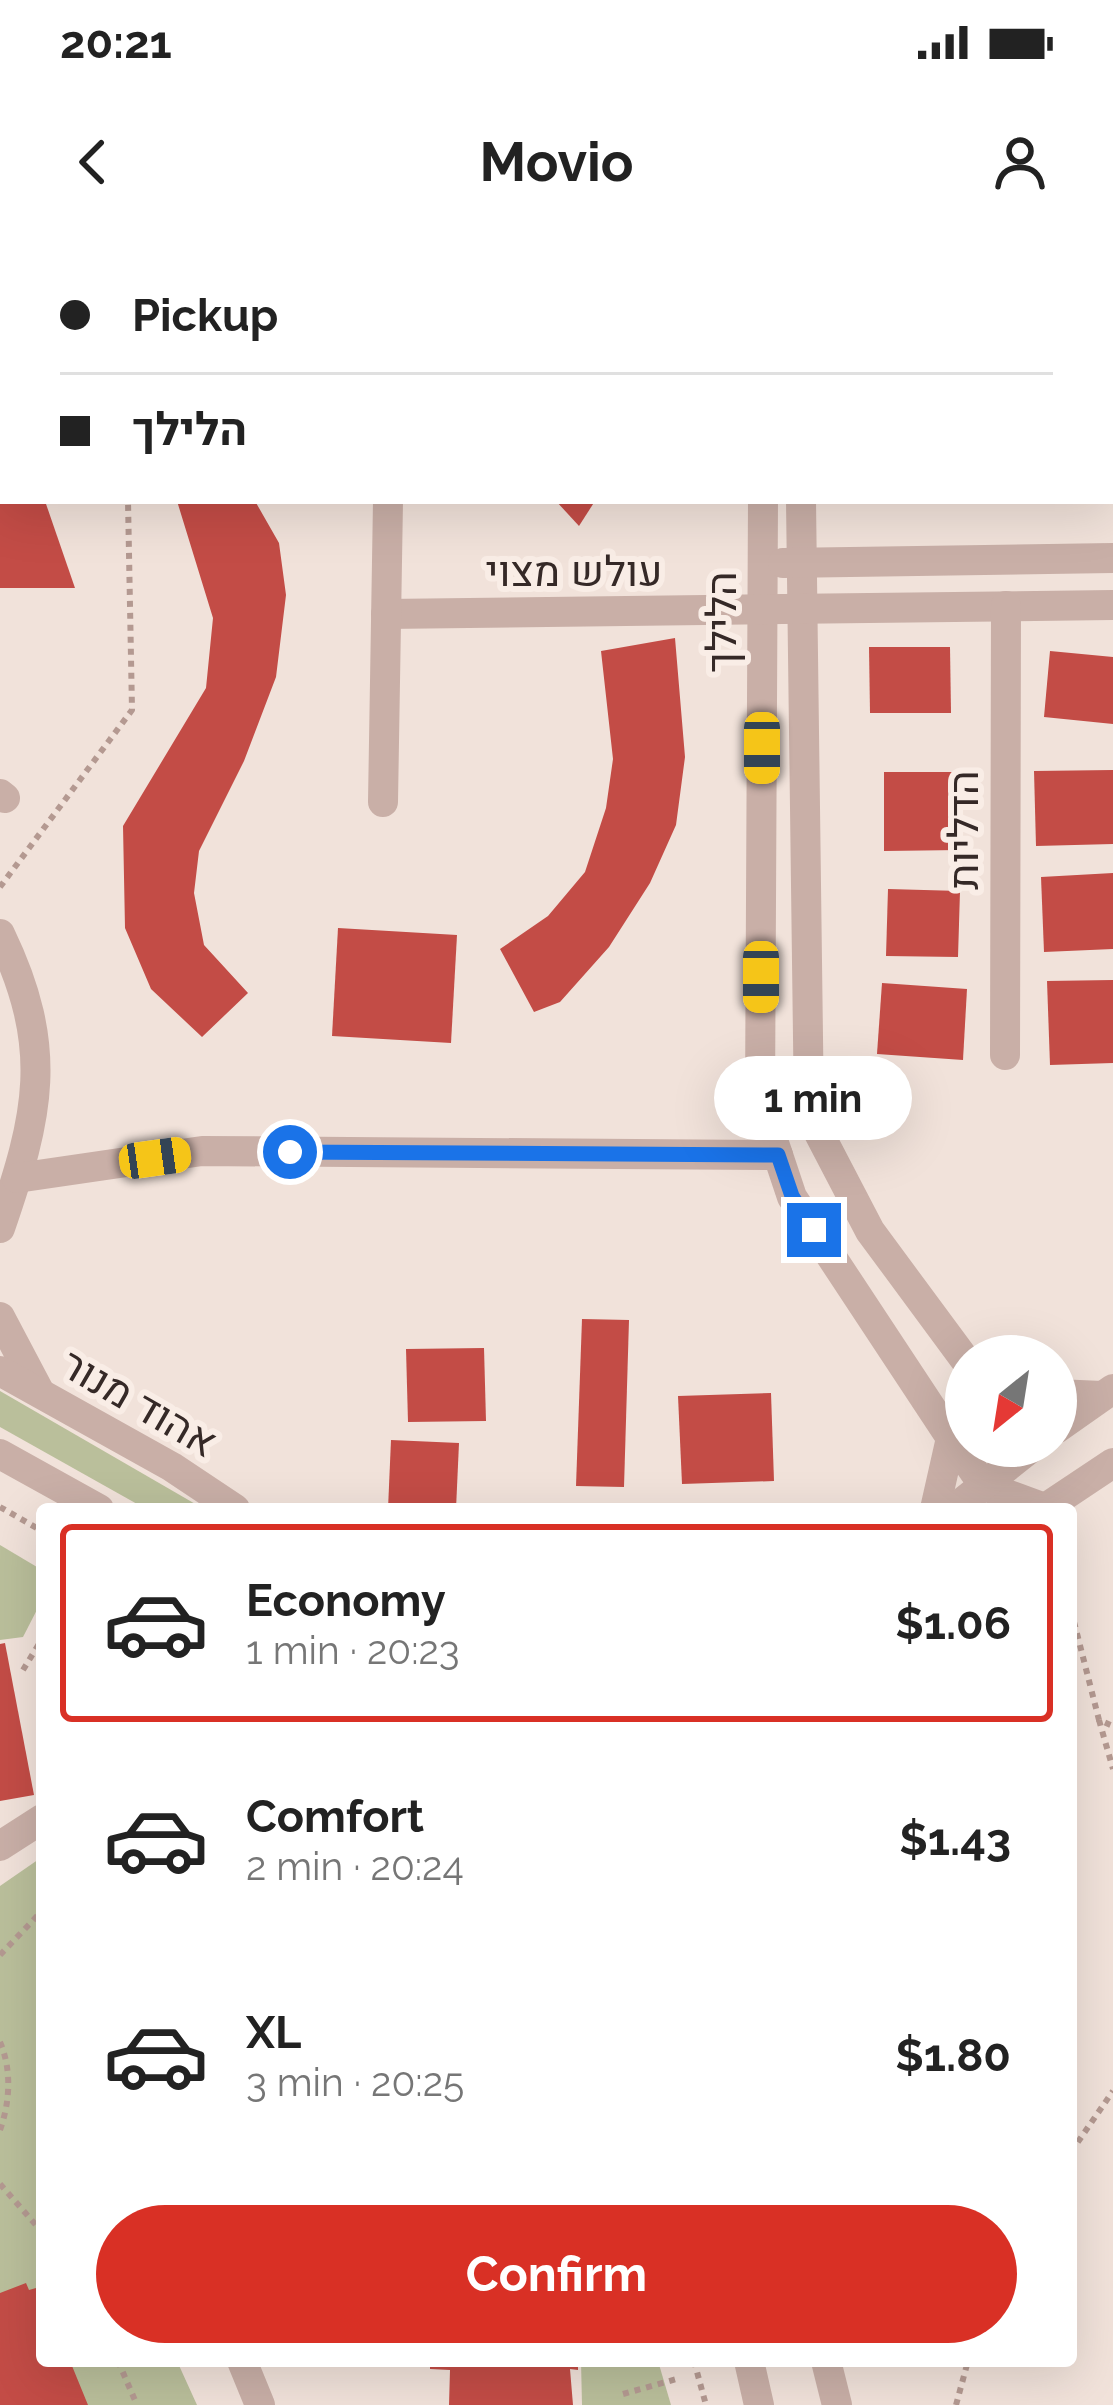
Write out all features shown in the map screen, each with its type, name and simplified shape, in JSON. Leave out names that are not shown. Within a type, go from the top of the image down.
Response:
[{"type":"street","points":[[383,802],[388,504]]},
{"type":"street","name":"הלילך","points":[[763,504],[760,1101],[792,1196],[945,1429]]},
{"type":"street","name":"הלילך","points":[[801,504],[809,1114],[870,1231],[947,1335]]},
{"type":"street","points":[[764,563],[1113,558]]},
{"type":"street","points":[[763,611],[1113,604]]},
{"type":"street","name":"הדליות","points":[[1005,1054],[1006,606]]},
{"type":"street","name":"עולש מצוי","points":[[386,614],[763,611]]},
{"type":"street","points":[[0,934],[18,970],[34,1042],[38,1106],[0,1229]]},
{"type":"street","points":[[17,1178],[202,1151],[778,1155]]},
{"type":"street","points":[[0,1318],[41,1394]]},
{"type":"street","name":"אהוד מנור","points":[[0,1371],[225,1503]]},
{"type":"street","points":[[1077,1393],[1108,1392]]},
{"type":"street","points":[[1077,1415],[1108,1392]]},
{"type":"street","points":[[0,1454],[88,1503]]},
{"type":"street","points":[[1054,1503],[1113,1463]]},
{"type":"street","points":[[936,1503],[945,1465]]},
{"type":"street","name":"הלילך","points":[[971,1467],[984,1486]]},
{"type":"street","points":[[962,1503],[1006,1467]]},
{"type":"street","points":[[1033,1467],[1043,1503]]},
{"type":"street","points":[[984,1486],[1029,1503]]},
{"type":"street","points":[[0,1846],[36,1824]]},
{"type":"street","points":[[244,2367],[260,2405]]},
{"type":"street","points":[[750,2367],[759,2405]]},
{"type":"street","points":[[828,2367],[837,2405]]},
{"type":"path","points":[[0,886],[132,710],[128,504]]},
{"type":"path","points":[[0,1507],[36,1528]]},
{"type":"path","points":[[1077,1634],[1113,1769]]},
{"type":"path","points":[[23,1670],[36,1649]]},
{"type":"path","points":[[1099,1720],[1113,1726]]},
{"type":"path","points":[[0,1954],[36,1917]]},
{"type":"path","points":[[0,2042],[6,2057],[8,2106],[0,2130]]},
{"type":"path","points":[[1077,2143],[1113,2091]]},
{"type":"path","points":[[0,2184],[36,2224]]},
{"type":"path","points":[[121,2367],[137,2405]]},
{"type":"path","points":[[696,2367],[706,2405]]},
{"type":"path","points":[[956,2405],[966,2367]]},
{"type":"path","points":[[623,2394],[680,2378]]},
{"type":"green space","points":[[0,1391],[194,1503],[135,1503],[0,1427]]},
{"type":"green space","points":[[0,1545],[36,1566],[36,1612],[23,1637],[0,1640]]},
{"type":"green space","points":[[36,1861],[36,2367],[180,2367],[197,2405],[36,2405],[0,2311],[0,1886]]},
{"type":"green space","points":[[581,2367],[660,2367],[671,2405],[582,2405]]},
{"type":"building","points":[[0,504],[46,504],[75,588],[0,588]]},
{"type":"building","points":[[178,504],[257,504],[279,543],[286,595],[276,677],[244,761],[199,851],[194,893],[204,945],[248,993],[202,1037],[151,989],[125,928],[123,826],[206,688],[213,618]]},
{"type":"building","points":[[559,504],[593,504],[579,526]]},
{"type":"building","points":[[675,638],[685,757],[676,825],[650,883],[609,947],[560,1002],[534,1012],[500,949],[548,916],[585,872],[606,808],[613,759],[601,651]]},
{"type":"building","points":[[869,647],[950,647],[951,713],[870,713]]},
{"type":"building","points":[[1050,651],[1113,657],[1113,724],[1044,717]]},
{"type":"building","points":[[1113,770],[1113,844],[1036,846],[1034,771]]},
{"type":"building","points":[[884,772],[959,772],[960,850],[884,851]]},
{"type":"building","points":[[1113,873],[1113,949],[1044,952],[1041,877]]},
{"type":"building","points":[[888,889],[960,891],[958,957],[886,956]]},
{"type":"building","points":[[338,928],[457,935],[451,1043],[332,1036]]},
{"type":"building","points":[[1113,980],[1113,1063],[1050,1065],[1047,981]]},
{"type":"building","points":[[882,983],[967,989],[963,1060],[877,1054]]},
{"type":"building","points":[[582,1319],[629,1320],[624,1487],[576,1486]]},
{"type":"building","points":[[484,1348],[486,1421],[408,1422],[406,1349]]},
{"type":"building","points":[[771,1393],[774,1481],[682,1484],[678,1396]]},
{"type":"building","points":[[391,1440],[459,1443],[456,1503],[388,1503]]},
{"type":"building","points":[[5,1643],[34,1795],[0,1801],[0,1644]]},
{"type":"building","points":[[26,2283],[29,2290],[36,2288],[36,2367],[72,2367],[88,2405],[0,2405],[0,2293]]},
{"type":"building","points":[[578,2367],[570,2369],[573,2405],[449,2405],[450,2370],[430,2369]]},
{"type":"route","points":[[290,1152],[778,1155],[792,1196],[814,1230]]}]
